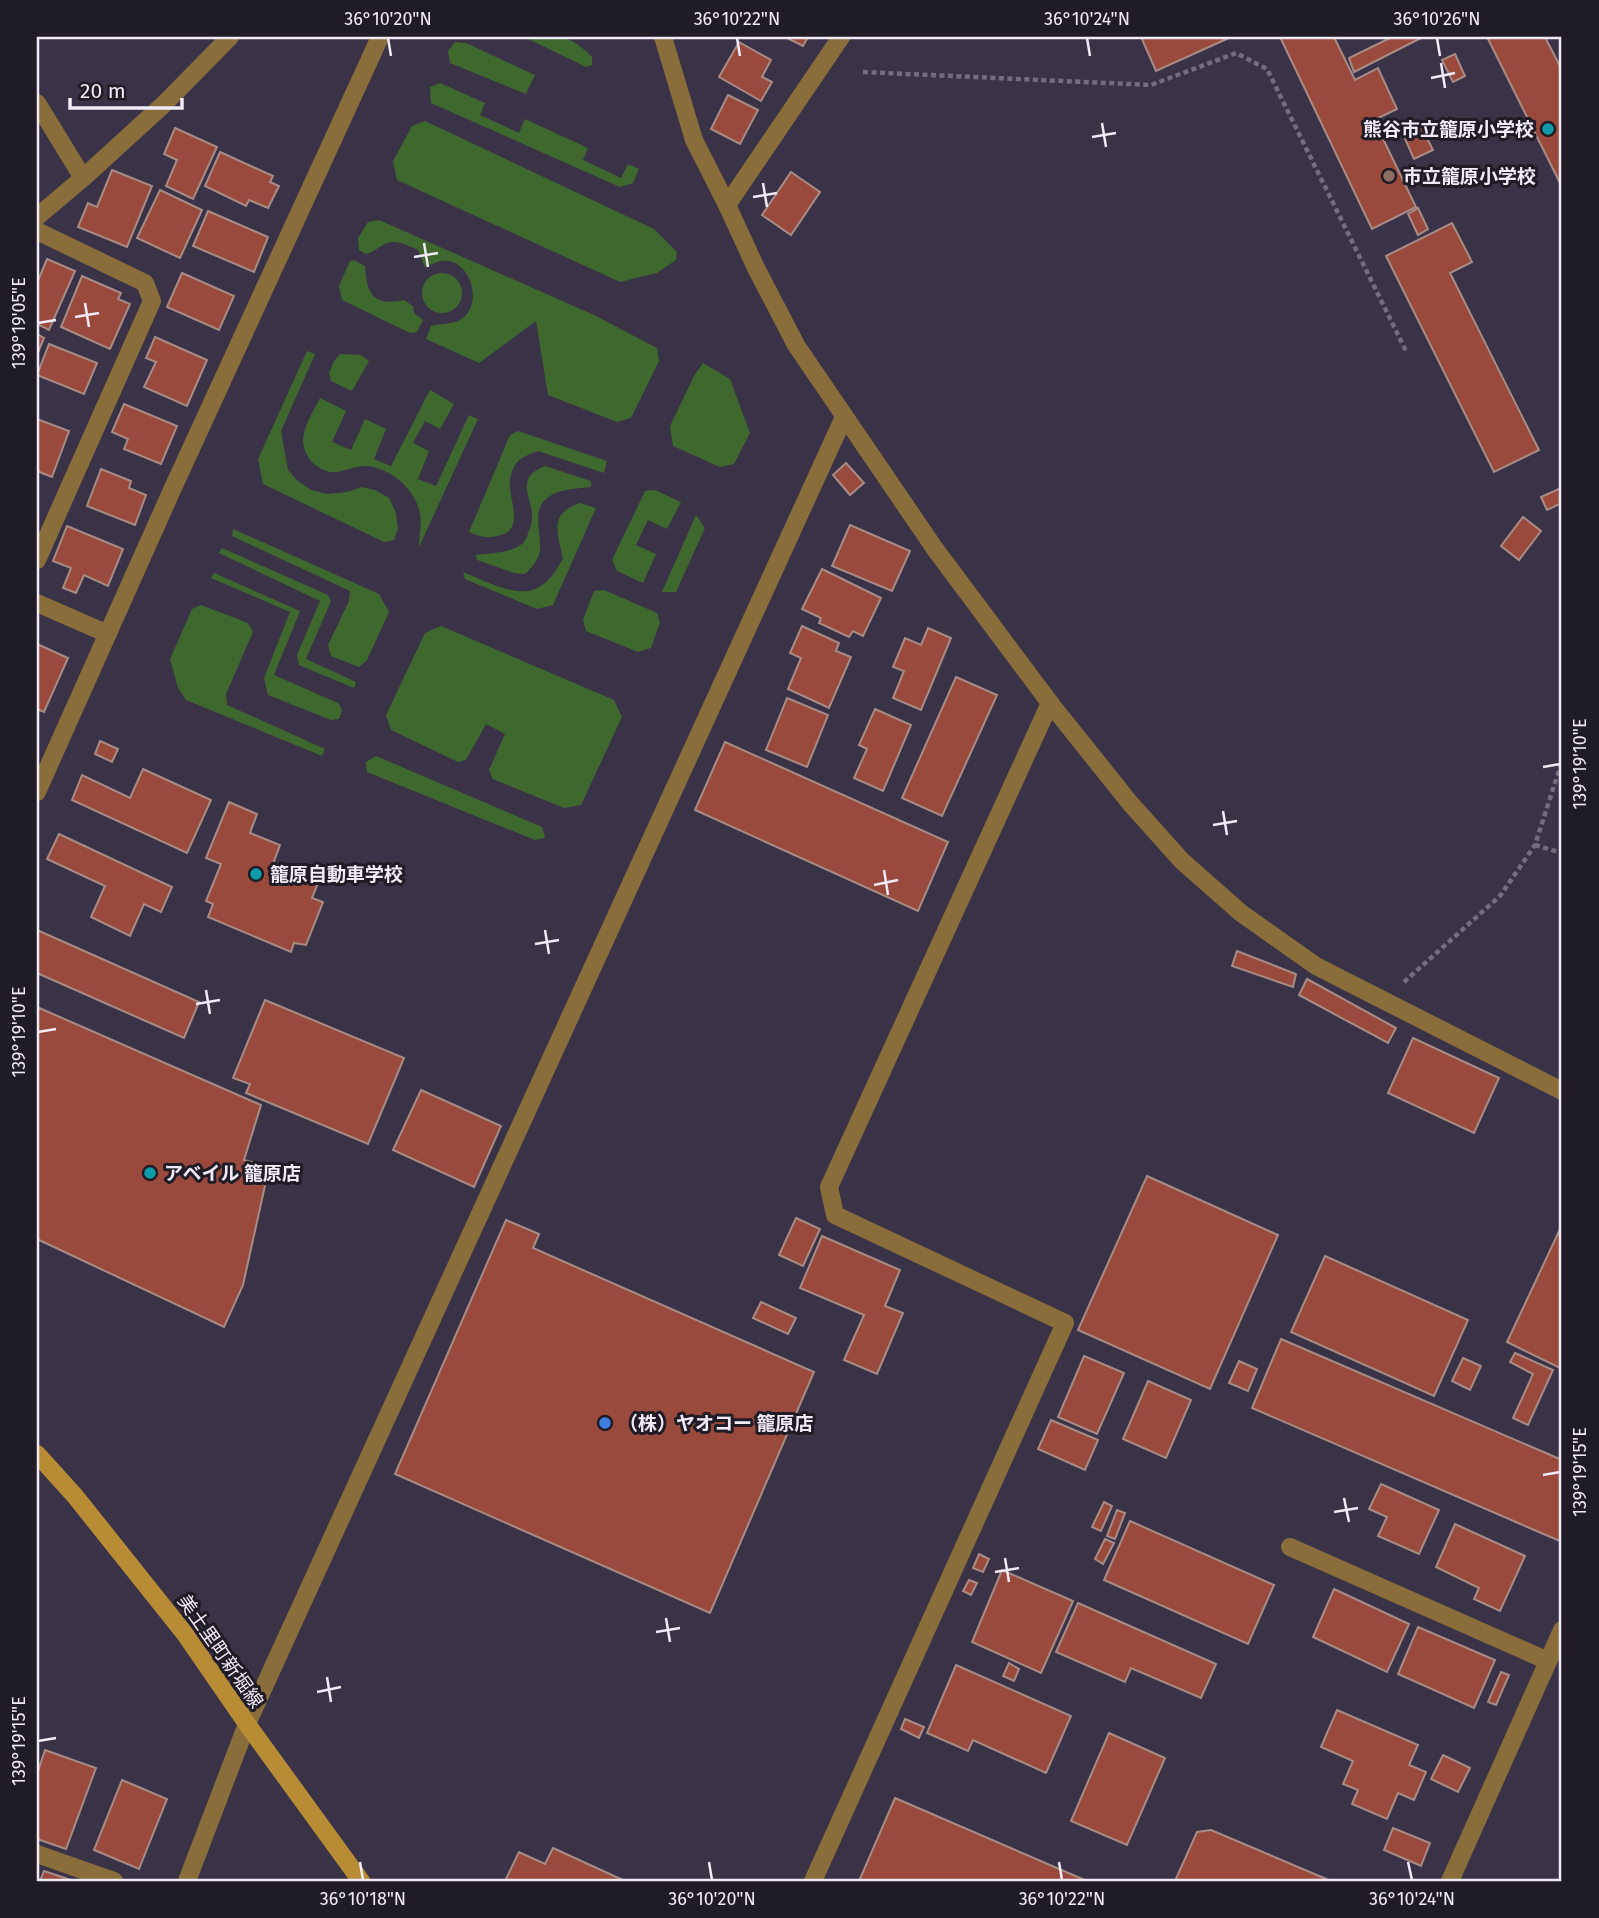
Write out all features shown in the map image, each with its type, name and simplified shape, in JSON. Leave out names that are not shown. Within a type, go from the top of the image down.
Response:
[{"type":"main road","name":"美土里町新堀線","points":[[37,1454],[75,1496],[185,1633],[247,1724],[361,1881]]},
{"type":"street","points":[[37,217],[163,105],[230,37]]},
{"type":"street","points":[[37,792],[380,37]]},
{"type":"street","points":[[663,37],[694,140],[796,345],[935,549],[1050,703],[1130,803],[1182,861],[1241,913],[1316,966],[1562,1091]]},
{"type":"street","points":[[727,205],[841,37]]},
{"type":"street","points":[[37,103],[83,178]]},
{"type":"street","points":[[37,231],[145,283],[152,301],[37,561]]},
{"type":"street","points":[[187,1881],[247,1724],[844,417]]},
{"type":"street","points":[[37,603],[108,634]]},
{"type":"street","points":[[813,1881],[1065,1323],[835,1215],[829,1187],[1050,703]]},
{"type":"street","points":[[1290,1548],[1548,1661]]},
{"type":"street","points":[[1450,1881],[1562,1630]]},
{"type":"street","points":[[37,1854],[114,1881]]},
{"type":"path","points":[[863,72],[1151,85],[1236,53],[1267,69],[1407,353]]},
{"type":"path","points":[[1398,988],[1500,895],[1535,845],[1562,761]]},
{"type":"path","points":[[1535,845],[1562,853]]},
{"type":"green space","points":[[553,36],[568,39],[592,57],[592,65],[586,67],[524,37]]},
{"type":"green space","points":[[455,42],[466,43],[535,75],[526,94],[450,63],[448,51]]},
{"type":"green space","points":[[440,83],[485,103],[480,115],[519,133],[525,119],[588,148],[583,160],[621,178],[628,164],[639,169],[633,183],[620,187],[431,103],[430,87]]},
{"type":"green space","points":[[425,121],[654,229],[677,252],[676,260],[657,273],[620,282],[397,180],[393,161],[412,126]]},
{"type":"green space","points":[[379,220],[594,315],[657,348],[659,361],[631,418],[617,422],[548,395],[536,321],[479,363],[426,339],[431,326],[458,321],[467,314],[473,295],[471,284],[460,266],[441,261],[425,267],[418,250],[400,243],[387,243],[366,254],[359,250],[358,238],[368,222]]},
{"type":"green space","points":[[354,260],[365,266],[370,292],[379,300],[404,300],[413,306],[414,313],[423,320],[417,332],[410,333],[342,300],[339,286],[350,261]]},
{"type":"green space","points":[[442,273],[450,274],[456,279],[461,285],[461,301],[456,307],[450,312],[442,313],[434,312],[428,307],[423,301],[422,293],[423,285],[428,279],[434,274]]},
{"type":"green space","points":[[307,351],[315,354],[281,431],[288,470],[311,490],[327,494],[362,487],[375,490],[389,498],[396,513],[398,528],[394,540],[384,542],[263,484],[258,459]]},
{"type":"green space","points":[[340,354],[361,355],[369,361],[352,391],[331,381],[329,373]]},
{"type":"green space","points":[[703,363],[730,379],[750,433],[734,464],[720,467],[673,446],[670,426]]},
{"type":"green space","points":[[430,390],[454,404],[440,429],[425,421],[413,443],[429,451],[418,479],[436,486],[469,415],[478,419],[419,547],[421,526],[418,505],[402,482],[386,471],[368,466],[336,472],[323,470],[306,454],[303,438],[320,398],[346,411],[332,442],[351,450],[365,419],[386,429],[374,459],[391,466]]},
{"type":"green space","points":[[518,431],[607,461],[604,473],[538,451],[522,458],[514,466],[510,488],[514,519],[508,532],[488,537],[469,532],[510,435]]},
{"type":"green space","points":[[545,466],[591,481],[591,487],[558,492],[542,503],[538,517],[540,551],[536,561],[525,574],[514,573],[477,560],[476,555],[509,550],[525,540],[532,517],[527,482],[530,476]]},
{"type":"green space","points":[[655,490],[681,502],[667,529],[648,520],[636,545],[656,554],[643,583],[617,571],[612,560],[645,491]]},
{"type":"green space","points":[[580,503],[596,508],[553,605],[537,609],[465,579],[463,572],[506,589],[519,591],[542,585],[553,575],[563,558],[558,532],[559,518],[570,507]]},
{"type":"green space","points":[[696,515],[705,528],[676,592],[662,592]]},
{"type":"green space","points":[[233,529],[379,594],[389,612],[367,660],[359,667],[331,656],[328,645],[349,601],[350,591],[232,536]]},
{"type":"green space","points":[[222,548],[328,595],[331,601],[306,659],[356,682],[354,688],[299,665],[297,655],[320,601],[219,553]]},
{"type":"green space","points":[[214,573],[300,611],[274,675],[338,703],[342,710],[339,719],[331,720],[268,695],[264,678],[290,612],[211,578]]},
{"type":"green space","points":[[604,590],[657,613],[660,623],[651,648],[638,652],[586,631],[583,620],[594,591]]},
{"type":"green space","points":[[201,605],[248,623],[253,632],[226,694],[227,705],[325,749],[322,756],[186,700],[178,688],[170,659],[192,609]]},
{"type":"green space","points":[[441,626],[614,700],[622,717],[581,805],[564,808],[493,779],[489,770],[505,734],[486,724],[466,760],[458,762],[391,730],[386,715],[425,633]]},
{"type":"green space","points":[[376,756],[542,827],[545,838],[535,840],[367,772],[366,762]]},
{"type":"building","points":[[785,37],[808,37],[803,46]]},
{"type":"building","points":[[1141,37],[1231,37],[1156,71]]},
{"type":"building","points":[[1280,37],[1334,37],[1355,80],[1378,68],[1397,109],[1374,120],[1416,207],[1372,229]]},
{"type":"building","points":[[1392,37],[1423,37],[1354,72],[1349,58]]},
{"type":"building","name":"熊谷市立籠原小学校","points":[[1487,37],[1545,37],[1562,70],[1562,187]]},
{"type":"building","points":[[739,42],[771,60],[762,77],[772,82],[761,101],[719,77]]},
{"type":"building","points":[[1455,54],[1465,76],[1453,82],[1442,60]]},
{"type":"building","points":[[728,95],[758,110],[740,144],[711,129]]},
{"type":"building","points":[[1420,124],[1433,150],[1414,159],[1402,132]]},
{"type":"building","points":[[175,128],[217,147],[193,199],[166,186],[177,160],[164,154]]},
{"type":"building","points":[[220,152],[273,176],[270,182],[279,186],[268,208],[249,200],[246,206],[205,186]]},
{"type":"building","points":[[112,170],[152,186],[127,247],[78,227],[88,203],[97,207]]},
{"type":"building","points":[[791,172],[820,192],[791,235],[762,215]]},
{"type":"building","points":[[160,190],[202,210],[180,258],[137,238]]},
{"type":"building","points":[[1418,208],[1428,229],[1418,235],[1408,214]]},
{"type":"building","points":[[208,211],[268,237],[254,272],[193,246]]},
{"type":"building","points":[[1452,223],[1472,262],[1450,273],[1539,450],[1494,472],[1386,256]]},
{"type":"building","points":[[47,259],[75,271],[49,330],[37,324],[37,283]]},
{"type":"building","points":[[182,273],[234,296],[219,330],[167,307]]},
{"type":"building","points":[[82,276],[121,293],[118,299],[130,304],[110,349],[61,327]]},
{"type":"building","points":[[37,334],[44,338],[37,355]]},
{"type":"building","points":[[155,337],[207,360],[187,406],[144,387],[156,362],[146,358]]},
{"type":"building","points":[[49,344],[97,363],[84,394],[37,375]]},
{"type":"building","points":[[124,404],[177,426],[161,464],[124,449],[128,439],[112,432]]},
{"type":"building","points":[[37,419],[69,431],[52,477],[37,471]]},
{"type":"building","points":[[846,463],[864,483],[850,495],[833,475]]},
{"type":"building","points":[[101,469],[131,481],[129,488],[146,495],[135,525],[87,506]]},
{"type":"building","points":[[1561,488],[1562,503],[1547,510],[1541,497]]},
{"type":"building","points":[[1523,517],[1541,531],[1519,560],[1501,546]]},
{"type":"building","points":[[850,525],[910,551],[892,591],[832,566]]},
{"type":"building","points":[[67,526],[123,549],[108,586],[84,575],[76,593],[63,588],[71,568],[53,561]]},
{"type":"building","points":[[822,569],[881,598],[863,636],[853,631],[849,637],[819,623],[821,618],[802,609]]},
{"type":"building","points":[[802,626],[839,643],[836,651],[851,657],[829,708],[788,689],[801,658],[790,653]]},
{"type":"building","points":[[928,628],[951,638],[921,710],[893,698],[904,671],[893,667],[905,638],[921,645]]},
{"type":"building","points":[[37,644],[68,658],[44,712],[37,709]]},
{"type":"building","points":[[956,677],[997,695],[942,816],[902,798]]},
{"type":"building","points":[[787,698],[828,715],[807,767],[766,750]]},
{"type":"building","points":[[875,709],[911,725],[883,791],[854,778],[867,749],[859,745]]},
{"type":"building","points":[[100,741],[118,749],[112,762],[95,754]]},
{"type":"building","points":[[725,742],[948,842],[918,911],[695,810]]},
{"type":"building","points":[[143,769],[211,800],[187,853],[72,800],[82,775],[130,798]]},
{"type":"building","name":"籠原自動車学校","points":[[229,802],[257,814],[250,833],[280,845],[273,864],[318,883],[312,898],[323,902],[306,945],[294,943],[291,952],[208,917],[213,904],[206,901],[221,864],[206,858]]},
{"type":"building","points":[[59,834],[172,887],[161,912],[144,904],[130,936],[91,917],[105,886],[47,859]]},
{"type":"building","points":[[37,930],[199,1002],[184,1038],[37,973]]},
{"type":"building","points":[[1237,951],[1296,974],[1293,987],[1232,966]]},
{"type":"building","points":[[1307,979],[1396,1028],[1388,1043],[1299,995]]},
{"type":"building","points":[[265,1000],[404,1058],[368,1144],[246,1093],[250,1084],[233,1078]]},
{"type":"building","name":"アベイル 籠原店","points":[[37,1007],[261,1105],[244,1160],[262,1165],[266,1181],[243,1285],[224,1327],[37,1239]]},
{"type":"building","points":[[1413,1038],[1499,1078],[1474,1133],[1388,1093]]},
{"type":"building","points":[[421,1090],[501,1126],[474,1187],[393,1150]]},
{"type":"building","points":[[1147,1176],[1278,1235],[1210,1389],[1078,1330]]},
{"type":"building","points":[[796,1218],[820,1229],[803,1266],[779,1255]]},
{"type":"building","name":"（株）ヤオコー 籠原店","points":[[506,1220],[539,1234],[533,1248],[814,1372],[710,1613],[395,1474]]},
{"type":"building","points":[[1562,1225],[1562,1369],[1507,1342]]},
{"type":"building","points":[[822,1236],[900,1270],[885,1306],[903,1313],[877,1374],[844,1360],[864,1315],[800,1288]]},
{"type":"building","points":[[1325,1256],[1468,1320],[1434,1396],[1291,1332]]},
{"type":"building","points":[[761,1302],[796,1318],[788,1334],[753,1318]]},
{"type":"building","points":[[1281,1339],[1562,1460],[1562,1542],[1252,1408]]},
{"type":"building","points":[[1515,1353],[1553,1370],[1528,1425],[1513,1418],[1533,1374],[1510,1362]]},
{"type":"building","points":[[1084,1356],[1124,1373],[1097,1434],[1058,1417]]},
{"type":"building","points":[[1463,1358],[1481,1366],[1470,1390],[1452,1381]]},
{"type":"building","points":[[1239,1361],[1257,1369],[1248,1391],[1229,1383]]},
{"type":"building","points":[[1148,1381],[1191,1400],[1166,1458],[1123,1439]]},
{"type":"building","points":[[1051,1420],[1098,1440],[1085,1470],[1038,1449]]},
{"type":"building","points":[[1381,1484],[1439,1510],[1419,1554],[1378,1536],[1387,1517],[1369,1509]]},
{"type":"building","points":[[1104,1502],[1112,1506],[1101,1531],[1092,1527]]},
{"type":"building","points":[[1117,1510],[1125,1513],[1115,1539],[1107,1536]]},
{"type":"building","points":[[1130,1521],[1274,1585],[1248,1644],[1104,1580]]},
{"type":"building","points":[[1455,1524],[1525,1556],[1500,1611],[1474,1599],[1479,1588],[1436,1567]]},
{"type":"building","points":[[1105,1539],[1114,1543],[1103,1564],[1095,1559]]},
{"type":"building","points":[[979,1554],[989,1559],[983,1572],[973,1568]]},
{"type":"building","points":[[1002,1570],[1073,1601],[1041,1673],[972,1642]]},
{"type":"building","points":[[969,1580],[977,1583],[971,1595],[963,1591]]},
{"type":"building","points":[[1334,1589],[1409,1624],[1387,1672],[1313,1637]]},
{"type":"building","points":[[1078,1603],[1216,1664],[1201,1698],[1131,1668],[1125,1682],[1056,1652]]},
{"type":"building","points":[[1418,1627],[1495,1660],[1474,1708],[1398,1674]]},
{"type":"building","points":[[1009,1663],[1019,1669],[1014,1681],[1003,1676]]},
{"type":"building","points":[[956,1665],[1071,1716],[1046,1773],[973,1740],[968,1751],[927,1733]]},
{"type":"building","points":[[1501,1672],[1509,1675],[1496,1705],[1488,1702]]},
{"type":"building","points":[[1337,1710],[1418,1745],[1409,1765],[1426,1772],[1414,1800],[1398,1793],[1387,1819],[1352,1804],[1358,1790],[1343,1784],[1353,1761],[1321,1747]]},
{"type":"building","points":[[905,1719],[924,1727],[919,1738],[901,1729]]},
{"type":"building","points":[[1109,1733],[1165,1758],[1127,1845],[1071,1821]]},
{"type":"building","points":[[45,1750],[96,1768],[66,1849],[37,1839],[37,1774]]},
{"type":"building","points":[[1443,1755],[1470,1768],[1458,1792],[1431,1779]]},
{"type":"building","points":[[122,1780],[167,1799],[139,1869],[94,1850]]},
{"type":"building","points":[[895,1798],[1087,1881],[859,1881]]},
{"type":"building","points":[[1393,1828],[1430,1843],[1421,1866],[1384,1850]]},
{"type":"building","points":[[1211,1830],[1331,1881],[1175,1881],[1197,1832]]},
{"type":"building","points":[[553,1848],[625,1881],[505,1881],[519,1852],[545,1864]]},
{"type":"building","points":[[44,1871],[71,1880],[40,1881]]},
{"type":"place","name":"熊谷市立籠原小学校","points":[[1548,129]]},
{"type":"place","name":"市立籠原小学校","points":[[1389,176]]},
{"type":"place","name":"籠原自動車学校","points":[[256,874]]},
{"type":"place","name":"アベイル 籠原店","points":[[150,1173]]},
{"type":"place","name":"（株）ヤオコー 籠原店","points":[[605,1423]]}]
